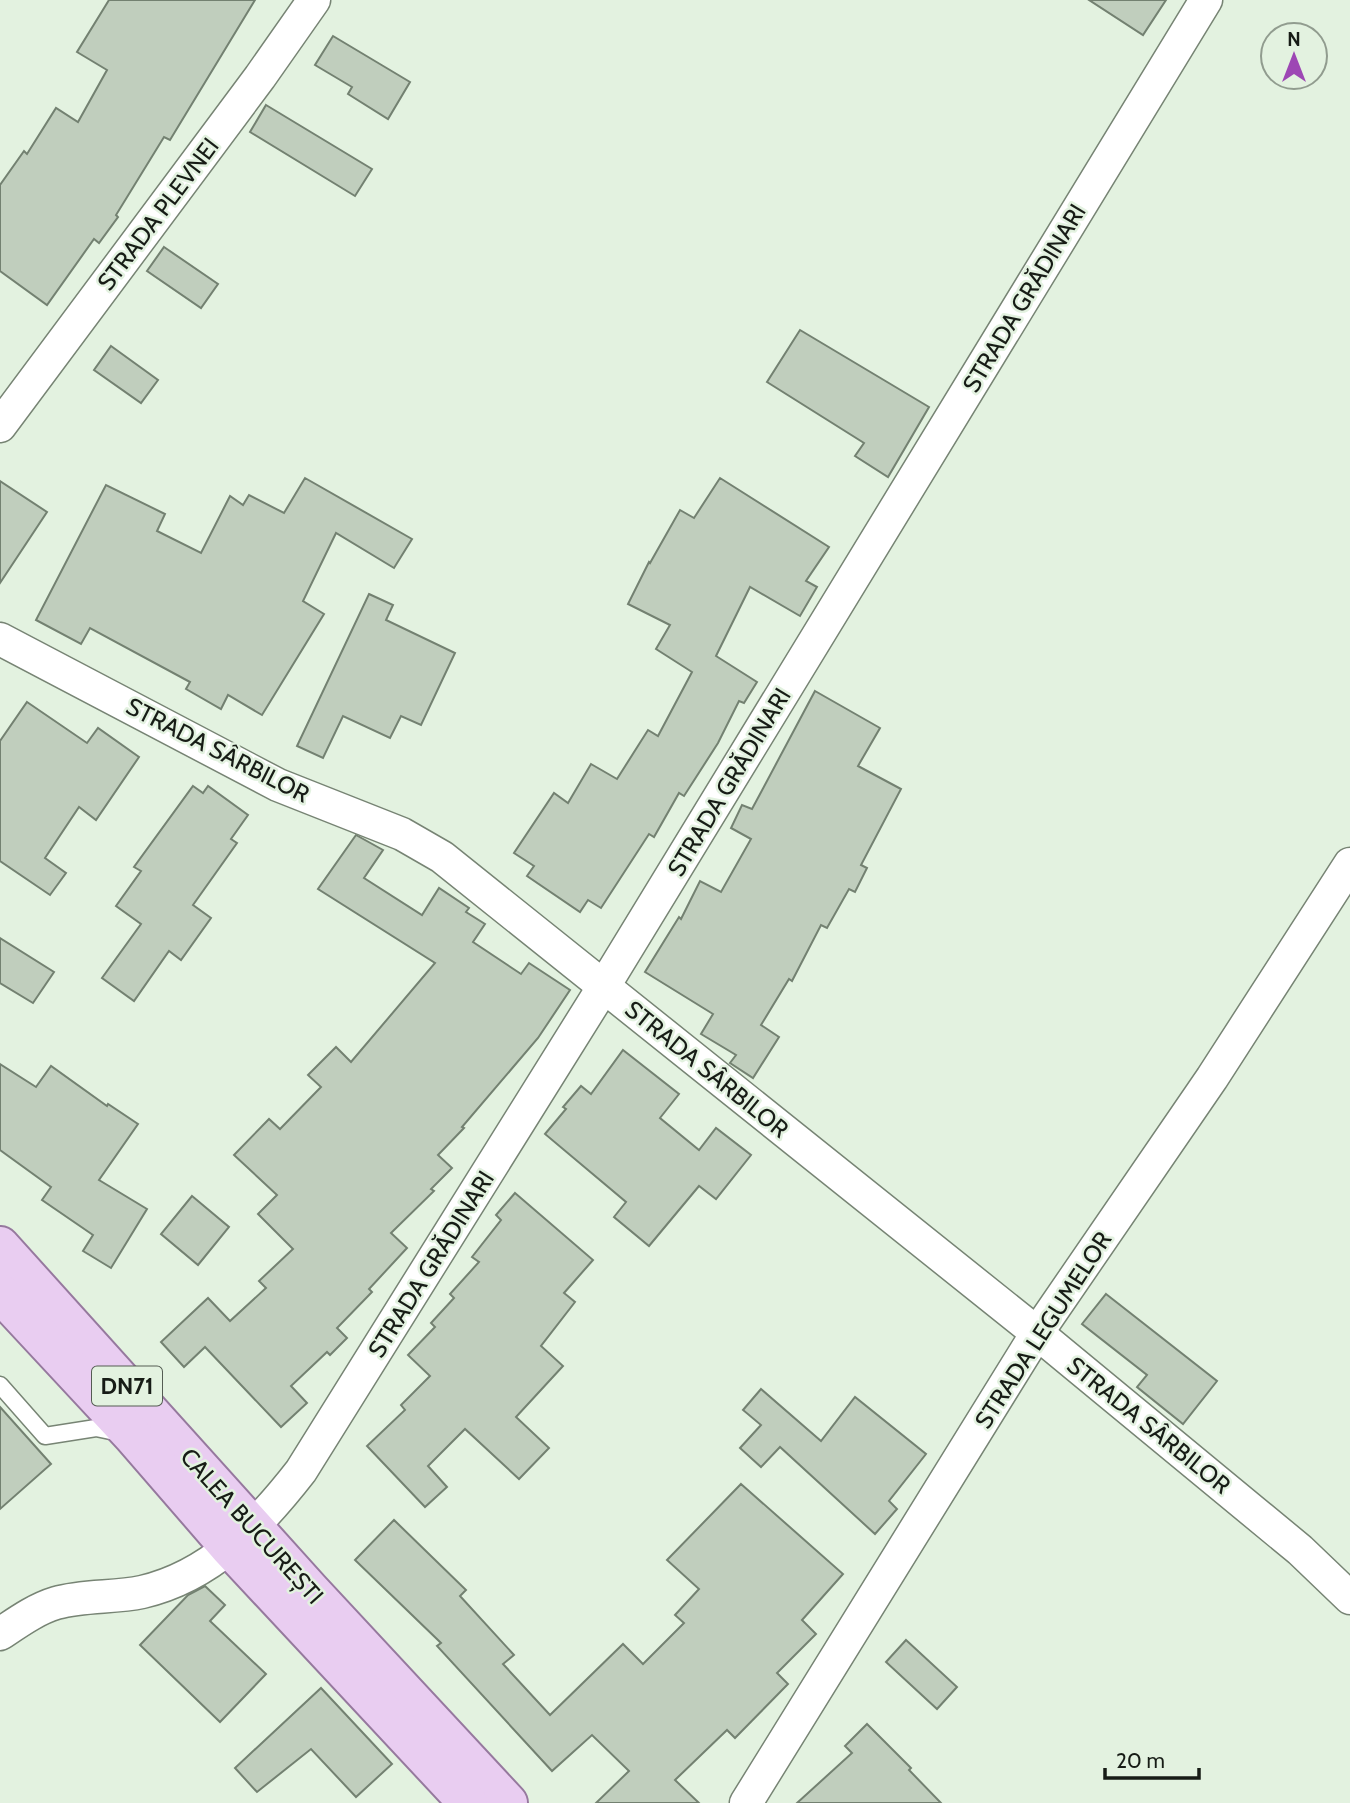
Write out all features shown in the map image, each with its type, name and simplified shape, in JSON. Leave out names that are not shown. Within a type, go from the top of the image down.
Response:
[{"type":"main road","name":"CALEA BUCUREȘTI","points":[[0,1247],[241,1538],[468,1803]]},
{"type":"main road","name":"CALEA BUCUREȘTI","points":[[0,1293],[133,1436],[241,1538],[508,1803]]},
{"type":"street","name":"STRADA PLEVNEI","points":[[0,426],[252,88],[314,0]]},
{"type":"street","name":"STRADA GRĂDINARI","points":[[0,1634],[26,1616],[57,1603],[141,1592],[175,1581],[206,1566],[241,1538],[301,1471],[604,986],[1206,0]]},
{"type":"street","name":"STRADA SÂRBILOR","points":[[0,639],[278,785],[402,834],[442,857],[1037,1333],[1300,1550],[1350,1598]]},
{"type":"street","name":"STRADA LEGUMELOR","points":[[746,1803],[1037,1333],[1212,1078],[1350,864]]},
{"type":"lane","points":[[0,1385],[45,1436],[96,1428],[133,1436]]},
{"type":"building","points":[[109,0],[255,0],[170,140],[164,137],[116,215],[118,217],[99,243],[94,239],[47,305],[0,271],[0,185],[24,151],[27,154],[56,108],[78,122],[107,70],[77,52]]},
{"type":"building","points":[[1089,0],[1166,0],[1143,35]]},
{"type":"building","points":[[333,36],[410,82],[388,119],[348,94],[352,87],[315,65]]},
{"type":"building","points":[[266,105],[372,169],[355,196],[250,132]]},
{"type":"building","points":[[164,247],[218,284],[201,308],[147,271]]},
{"type":"building","points":[[800,330],[929,407],[888,477],[855,456],[864,443],[767,382]]},
{"type":"building","points":[[111,346],[158,380],[141,403],[94,370]]},
{"type":"building","points":[[305,478],[412,539],[394,568],[336,533],[303,601],[324,614],[262,715],[228,695],[221,709],[186,689],[190,682],[90,628],[81,644],[36,620],[106,485],[165,514],[157,531],[201,553],[230,496],[243,505],[249,495],[284,513]]},
{"type":"building","points":[[720,478],[829,547],[806,581],[817,587],[800,616],[750,587],[716,656],[757,682],[744,703],[739,701],[718,743],[684,796],[679,793],[654,837],[649,834],[601,908],[588,900],[580,912],[527,876],[534,866],[514,853],[554,793],[568,803],[591,764],[617,779],[648,730],[658,736],[692,672],[656,649],[670,625],[628,604],[680,510],[694,518]]},
{"type":"building","points":[[0,481],[47,512],[0,583]]},
{"type":"building","points":[[369,594],[393,605],[386,620],[455,653],[421,725],[401,716],[390,738],[343,716],[323,758],[297,746]]},
{"type":"building","points":[[815,691],[880,728],[858,766],[901,789],[861,865],[867,868],[855,892],[849,889],[827,928],[821,925],[792,981],[789,979],[761,1025],[779,1037],[753,1078],[730,1063],[736,1055],[701,1034],[713,1014],[645,972],[679,917],[681,919],[700,881],[721,892],[751,839],[731,828],[742,805],[752,809]]},
{"type":"building","points":[[27,702],[87,743],[98,728],[139,757],[96,820],[79,807],[45,858],[66,873],[50,895],[0,861],[0,741]]},
{"type":"building","points":[[193,786],[203,793],[208,786],[248,815],[231,839],[237,843],[193,905],[211,918],[181,960],[169,951],[134,1001],[102,978],[141,924],[116,906],[141,871],[134,867]]},
{"type":"building","points":[[356,835],[383,850],[364,878],[422,915],[439,888],[469,908],[466,912],[485,924],[473,942],[521,974],[529,963],[570,990],[538,1038],[462,1127],[464,1128],[438,1155],[452,1168],[431,1189],[434,1191],[391,1233],[407,1248],[369,1289],[372,1292],[337,1328],[347,1338],[330,1355],[327,1352],[291,1386],[307,1403],[281,1427],[205,1347],[184,1367],[161,1342],[208,1298],[230,1321],[266,1288],[259,1281],[293,1249],[258,1214],[277,1195],[234,1155],[269,1119],[280,1129],[321,1087],[308,1075],[336,1047],[351,1062],[435,963],[318,889]]},
{"type":"building","points":[[0,938],[54,972],[33,1003],[0,983]]},
{"type":"building","points":[[623,1050],[679,1094],[660,1118],[699,1150],[716,1128],[751,1155],[716,1199],[699,1186],[649,1246],[614,1217],[626,1202],[545,1134],[581,1086],[591,1094]]},
{"type":"building","points":[[0,1064],[36,1087],[51,1066],[107,1106],[108,1104],[138,1124],[99,1180],[147,1209],[111,1268],[83,1251],[93,1235],[42,1200],[51,1187],[0,1150]]},
{"type":"building","points":[[515,1193],[593,1260],[564,1293],[575,1302],[541,1346],[563,1366],[516,1417],[549,1448],[519,1479],[465,1429],[428,1466],[447,1487],[425,1507],[367,1446],[405,1410],[401,1405],[430,1376],[408,1355],[435,1327],[431,1323],[454,1298],[450,1294],[479,1262],[472,1257],[501,1220],[496,1215]]},
{"type":"building","points":[[192,1196],[229,1227],[198,1265],[161,1234]]},
{"type":"building","points":[[1106,1294],[1217,1381],[1183,1424],[1137,1387],[1147,1375],[1082,1324]]},
{"type":"building","points":[[761,1389],[821,1441],[855,1397],[926,1454],[889,1501],[897,1509],[875,1534],[780,1447],[761,1467],[740,1448],[761,1425],[743,1410]]},
{"type":"building","points":[[0,1407],[51,1464],[0,1509]]},
{"type":"building","points":[[741,1484],[843,1574],[802,1620],[816,1634],[777,1673],[788,1684],[735,1738],[727,1730],[675,1780],[699,1803],[596,1803],[629,1771],[592,1735],[552,1771],[437,1646],[441,1643],[355,1560],[394,1520],[466,1590],[460,1596],[514,1655],[503,1664],[550,1715],[623,1644],[643,1664],[684,1623],[675,1615],[699,1589],[667,1560]]},
{"type":"building","points":[[205,1586],[225,1605],[210,1621],[266,1674],[220,1722],[140,1645],[188,1595]]},
{"type":"building","points":[[906,1640],[957,1687],[937,1709],[886,1662]]},
{"type":"building","points":[[321,1688],[392,1764],[356,1797],[311,1749],[257,1792],[235,1768]]},
{"type":"building","points":[[867,1724],[941,1803],[797,1803],[852,1753],[845,1746]]}]
